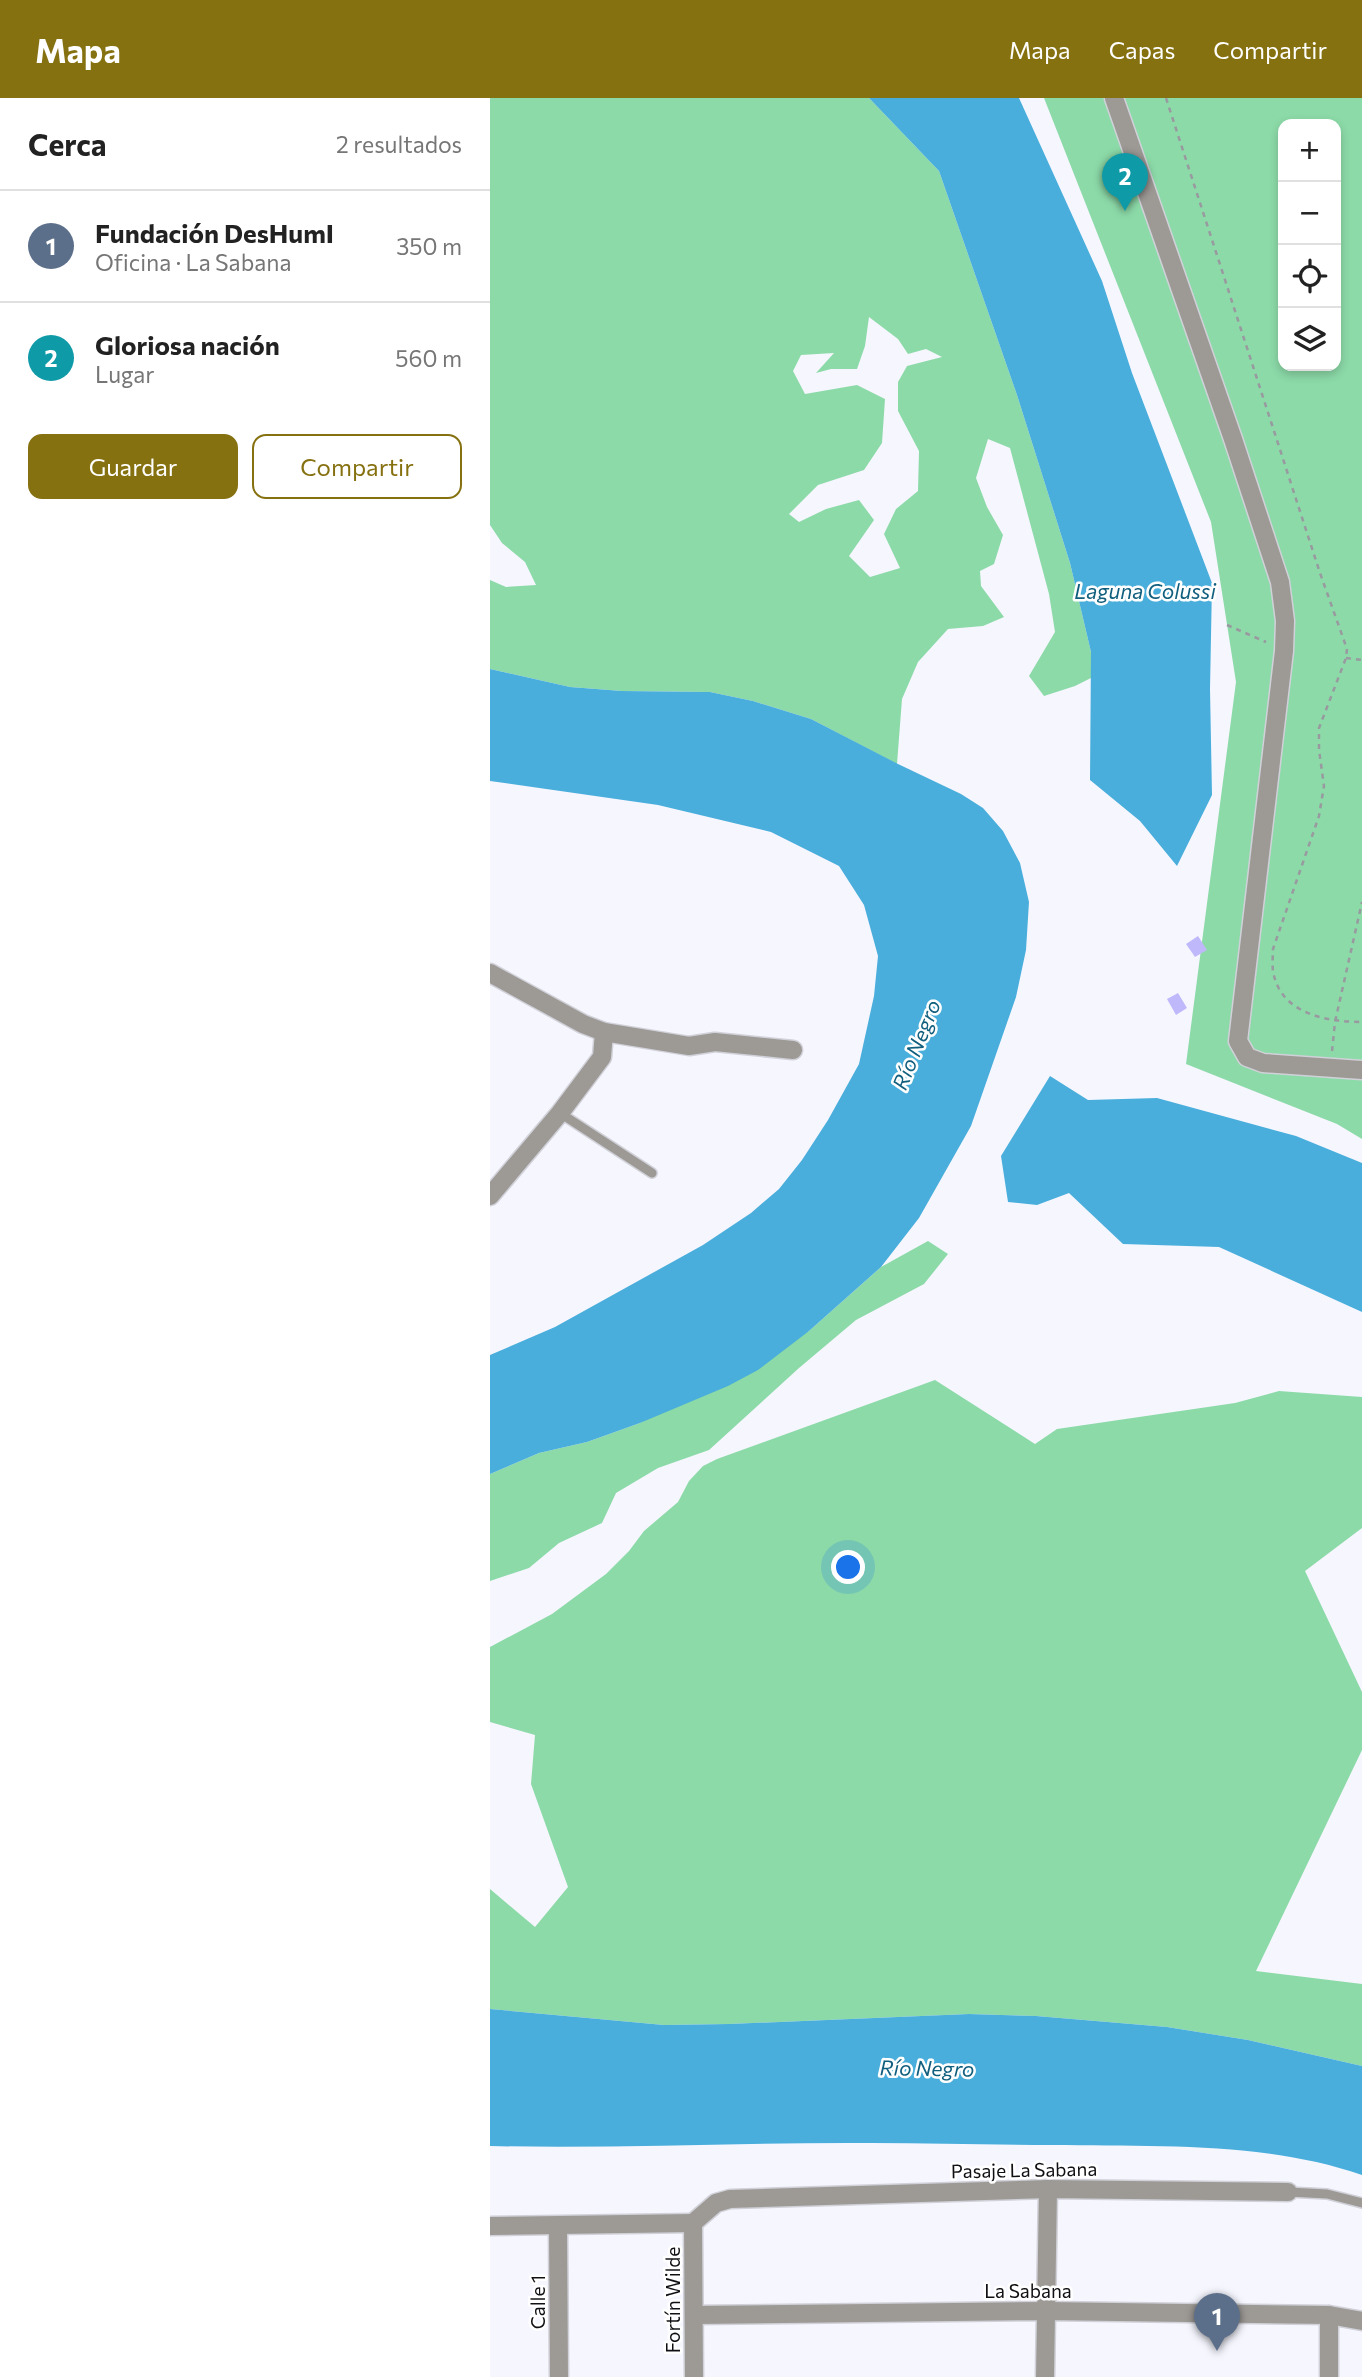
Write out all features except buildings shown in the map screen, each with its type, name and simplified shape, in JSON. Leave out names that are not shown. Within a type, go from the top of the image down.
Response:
[{"type":"street","points":[[1114,98],[1280,582],[1285,621],[1284,651],[1238,1041],[1247,1057],[1263,1063],[1362,1070]]},
{"type":"street","points":[[490,973],[583,1024],[604,1032],[689,1046],[715,1042],[793,1051]]},
{"type":"street","points":[[490,1196],[560,1113],[602,1057],[604,1032]]},
{"type":"street","points":[[1045,2377],[1048,2189]]},
{"type":"street","name":"Pasaje La Sabana","points":[[693,2223],[716,2203],[730,2199],[1048,2189],[1288,2192]]},
{"type":"street","points":[[490,2226],[693,2223]]},
{"type":"street","name":"Fortín Wilde","points":[[693,2223],[694,2377]]},
{"type":"street","name":"Calle 1","points":[[558,2226],[559,2377]]},
{"type":"street","name":"La Sabana","points":[[694,2315],[1047,2311],[1329,2315],[1362,2320]]},
{"type":"street","points":[[1329,2315],[1329,2377]]},
{"type":"lane","points":[[560,1113],[652,1173]]},
{"type":"lane","name":"Pasaje La Sabana","points":[[1288,2192],[1327,2194],[1362,2203]]},
{"type":"path","points":[[1227,625],[1284,651]]},
{"type":"path","points":[[1346,658],[1362,660]]},
{"type":"path","points":[[1330,1068],[1335,1022],[1362,902]]},
{"type":"path","points":[[1335,1022],[1362,1022]]},
{"type":"green space","points":[[490,98],[869,98],[939,171],[1017,395],[1070,563],[1091,652],[1091,678],[1044,696],[1029,676],[1055,632],[1049,594],[1010,448],[988,439],[976,478],[987,507],[1003,535],[994,564],[980,571],[981,586],[1004,617],[983,626],[948,629],[918,662],[902,699],[897,764],[811,719],[753,701],[710,692],[622,691],[570,687],[490,669],[490,580],[506,587],[536,585],[525,562],[502,543],[490,525]],"holes":[[[869,317],[898,339],[908,354],[926,349],[942,357],[907,366],[898,382],[898,411],[919,451],[918,491],[896,509],[884,534],[900,568],[870,577],[849,556],[874,520],[859,500],[826,509],[799,522],[789,514],[818,485],[864,470],[882,443],[885,399],[857,385],[805,394],[793,371],[801,355],[834,353],[816,373],[831,369],[857,369],[865,346]]]},
{"type":"green space","points":[[1044,98],[1362,98],[1362,1139],[1337,1124],[1186,1064],[1236,682],[1211,522]]},
{"type":"green space","points":[[928,1241],[948,1254],[924,1284],[856,1320],[709,1450],[658,1468],[616,1493],[602,1523],[559,1543],[529,1568],[490,1581],[490,1474],[539,1453],[587,1442],[640,1423],[809,1331],[881,1267]]},
{"type":"green space","points":[[935,1380],[1035,1444],[1057,1429],[1235,1403],[1279,1391],[1362,1397],[1362,1528],[1305,1571],[1362,1692],[1362,1750],[1256,1971],[1362,1984],[1362,2066],[1248,2040],[1167,2027],[1036,2016],[969,2014],[664,2025],[490,2009],[490,1889],[535,1927],[568,1887],[531,1784],[535,1735],[490,1722],[490,1647],[552,1614],[606,1574],[644,1531],[678,1502],[689,1481],[703,1466]]},
{"type":"water","name":"Laguna Colussi","points":[[869,98],[1019,98],[1102,281],[1132,373],[1212,583],[1212,795],[1177,866],[1140,821],[1090,780],[1091,652],[1070,563],[1017,395],[939,171]]},
{"type":"water","name":"Río Negro","points":[[490,669],[570,687],[622,691],[710,692],[753,701],[811,719],[961,794],[983,808],[1003,831],[1020,863],[1029,902],[1026,950],[1016,997],[971,1126],[919,1218],[881,1267],[809,1331],[758,1370],[728,1386],[640,1423],[587,1442],[539,1453],[490,1474],[490,1355],[555,1327],[703,1245],[751,1213],[779,1189],[828,1120],[859,1064],[874,996],[878,956],[864,905],[839,866],[771,832],[658,805],[490,781]]},
{"type":"water","points":[[1050,1076],[1088,1100],[1157,1098],[1296,1136],[1362,1163],[1362,1312],[1219,1247],[1123,1244],[1069,1193],[1037,1205],[1008,1202],[1001,1156]]},
{"type":"water","name":"Río Negro","points":[[490,2009],[664,2025],[969,2014],[1036,2016],[1167,2027],[1248,2040],[1362,2066],[1362,2175],[1286,2156],[1170,2146],[824,2143],[490,2146]]},
{"type":"place","name":"Gloriosa nación","points":[[1125,211]]},
{"type":"place","name":"Fundación DesHumI","points":[[1217,2351]]}]
